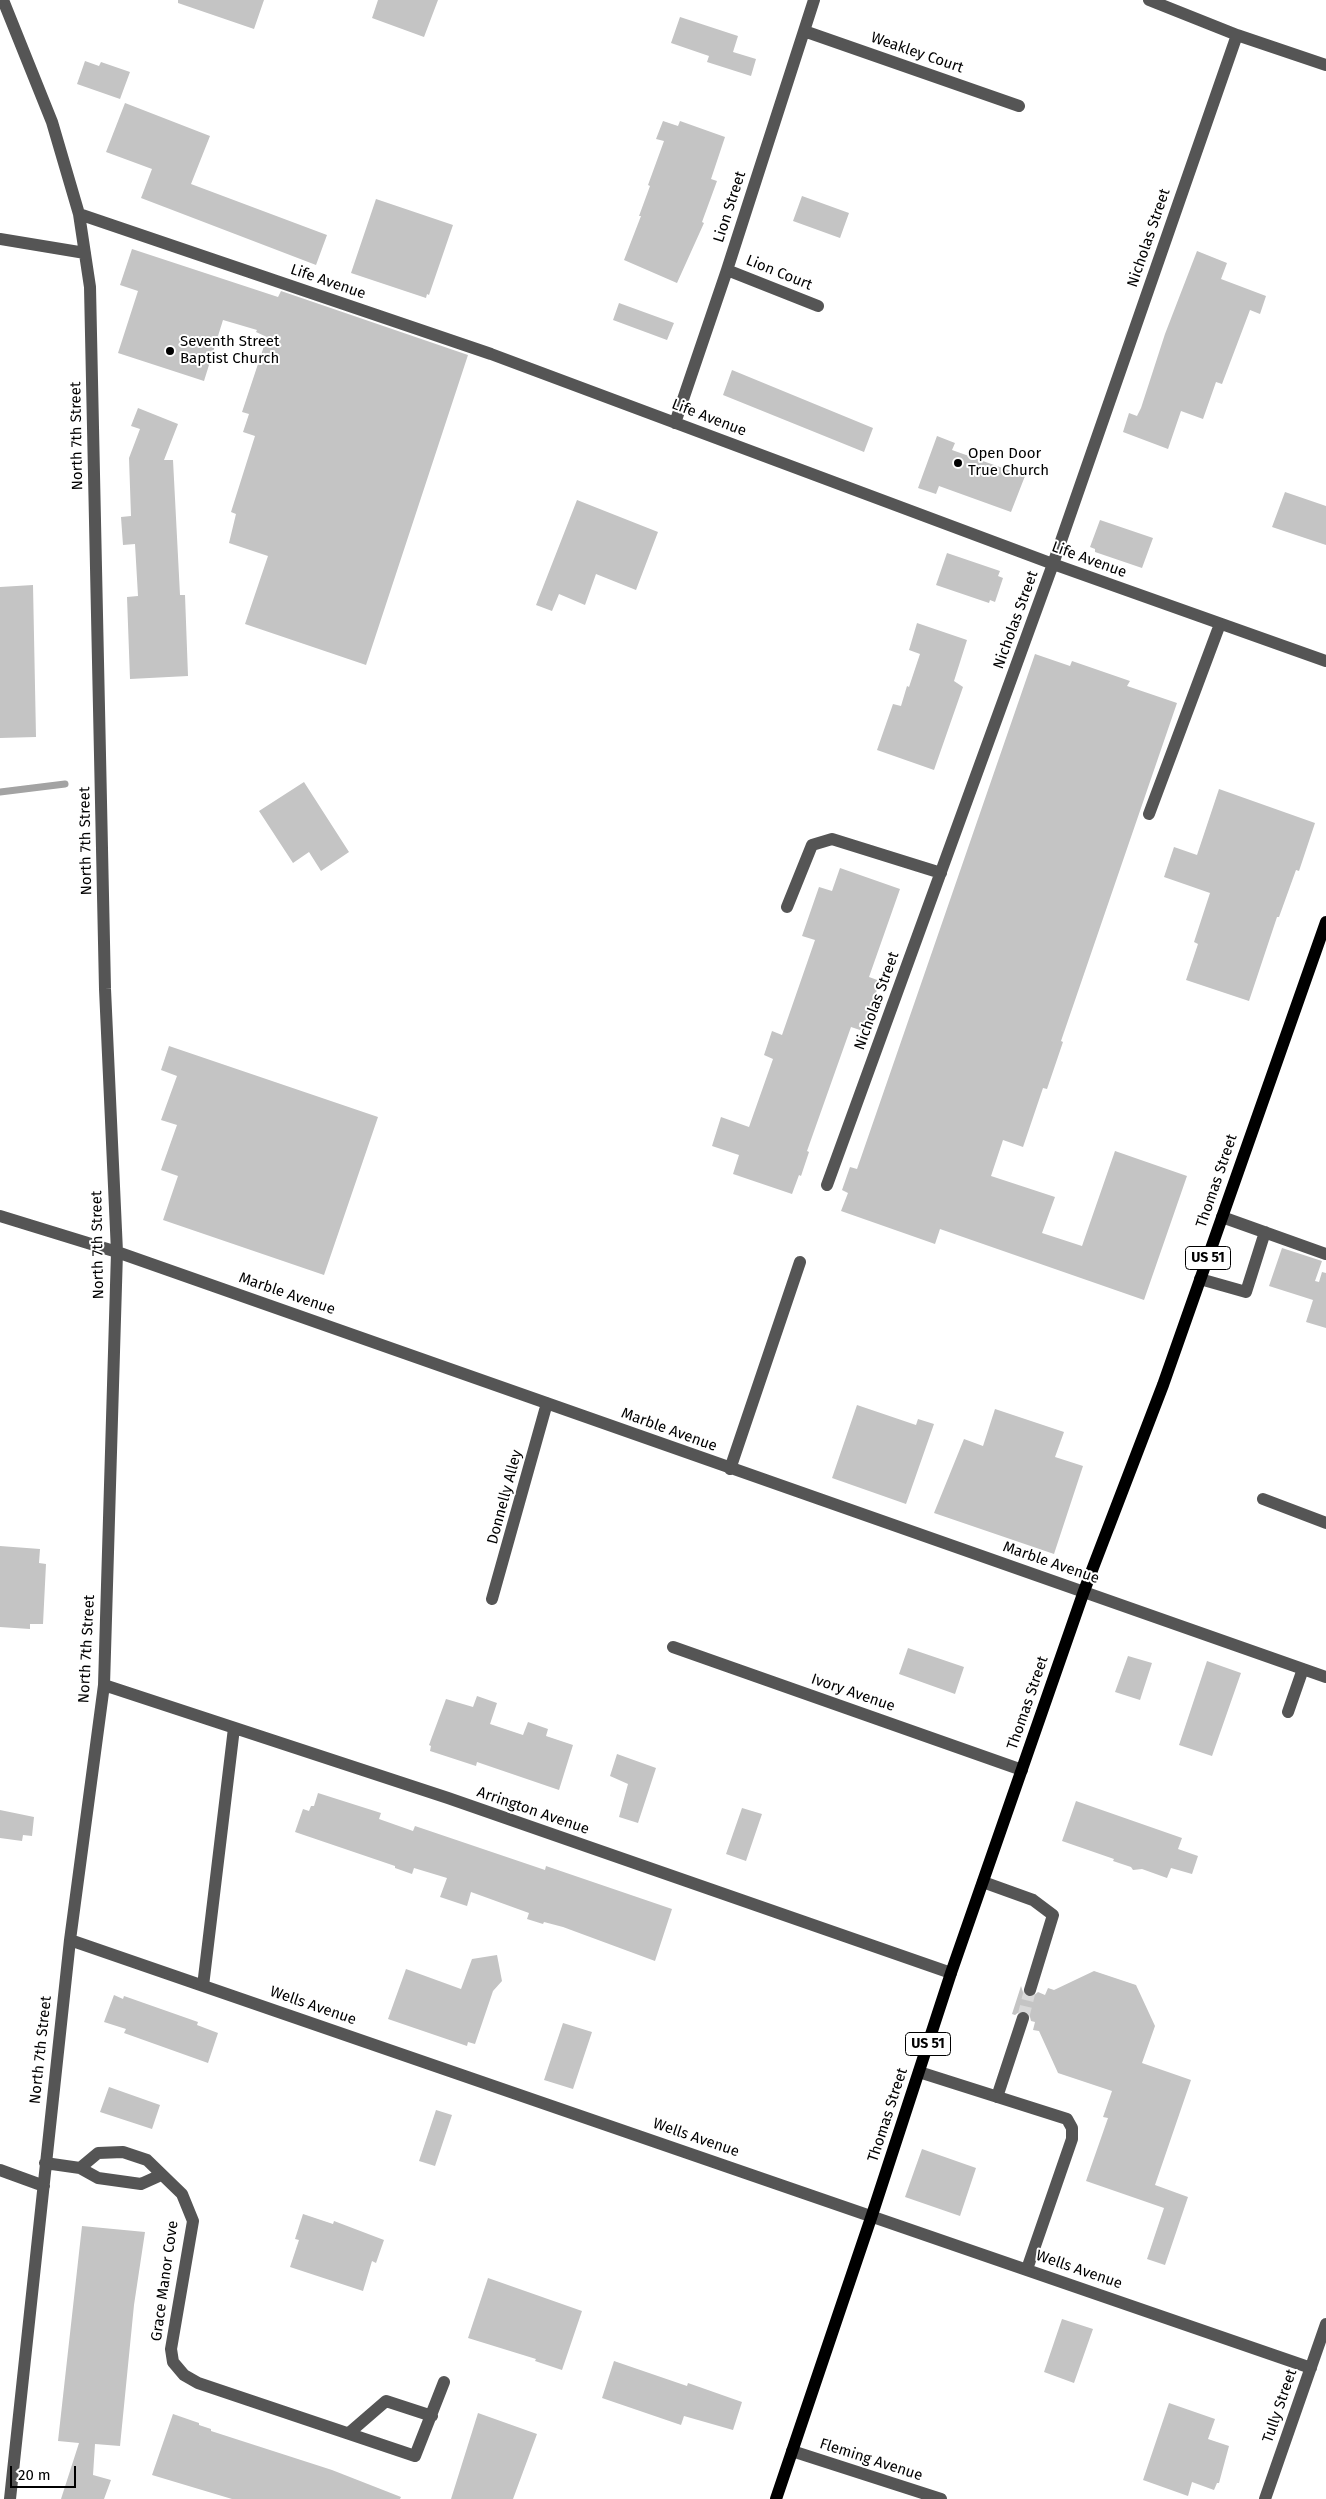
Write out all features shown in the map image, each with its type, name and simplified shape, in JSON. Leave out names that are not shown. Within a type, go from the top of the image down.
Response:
[{"type":"main road","name":"Thomas Street","points":[[776,2499],[982,1882],[1084,1591],[1163,1385],[1326,922]]},
{"type":"street","name":"North 7th Street","points":[[3,0],[52,122],[79,214],[90,288],[105,989],[117,1252],[104,1685],[70,1940],[10,2499]]},
{"type":"street","name":"Lion Street","points":[[675,423],[728,270],[814,0]]},
{"type":"street","points":[[1149,0],[1237,35],[1326,65]]},
{"type":"street","name":"Weakley Court","points":[[804,31],[1019,106]]},
{"type":"street","name":"Nicholas Street","points":[[827,1185],[1053,564],[1237,35]]},
{"type":"street","name":"Life Avenue","points":[[79,214],[491,354],[1053,564],[1326,661]]},
{"type":"street","points":[[0,239],[85,253]]},
{"type":"street","name":"Lion Court","points":[[728,270],[818,306]]},
{"type":"street","points":[[1149,814],[1220,624]]},
{"type":"street","points":[[787,907],[812,845],[832,839],[941,873]]},
{"type":"street","name":"Marble Avenue","points":[[0,1216],[117,1252],[1326,1677]]},
{"type":"street","points":[[1222,1217],[1326,1254]]},
{"type":"street","points":[[1200,1280],[1246,1292],[1265,1232]]},
{"type":"street","points":[[730,1469],[800,1262]]},
{"type":"street","name":"Donnelly Alley","points":[[492,1599],[548,1402]]},
{"type":"street","points":[[1263,1499],[1326,1523]]},
{"type":"street","name":"Ivory Avenue","points":[[673,1647],[1022,1770]]},
{"type":"street","points":[[1288,1712],[1303,1668]]},
{"type":"street","name":"Arrington Avenue","points":[[104,1685],[457,1802],[951,1973]]},
{"type":"street","points":[[203,1986],[234,1728]]},
{"type":"street","points":[[982,1882],[1033,1900],[1053,1915],[1030,1990]]},
{"type":"street","name":"Wells Avenue","points":[[70,1940],[872,2215],[1311,2368]]},
{"type":"street","points":[[997,2097],[1023,2018]]},
{"type":"street","points":[[919,2072],[1067,2119],[1072,2128],[1072,2139],[1027,2269]]},
{"type":"street","name":"Grace Manor Cove","points":[[80,2168],[98,2154],[123,2152],[146,2160],[182,2194],[193,2221],[171,2349],[173,2362],[184,2374],[198,2383],[415,2456],[444,2382]]},
{"type":"street","points":[[45,2163],[80,2168],[98,2178],[141,2184],[161,2175]]},
{"type":"street","points":[[0,2170],[44,2186]]},
{"type":"street","name":"Tully Street","points":[[1265,2499],[1326,2324]]},
{"type":"street","points":[[349,2433],[386,2401],[432,2416]]},
{"type":"street","name":"Fleming Avenue","points":[[792,2451],[941,2499]]},
{"type":"building","points":[[178,0],[264,0],[254,29],[178,3]]},
{"type":"building","points":[[378,0],[438,0],[424,37],[372,18]]},
{"type":"building","points":[[680,17],[738,36],[733,52],[756,59],[751,76],[707,62],[709,56],[671,43]]},
{"type":"building","points":[[85,61],[99,66],[101,62],[130,72],[120,99],[77,84]]},
{"type":"building","points":[[125,103],[210,136],[191,184],[327,235],[316,265],[141,198],[152,169],[106,152]]},
{"type":"building","points":[[663,121],[678,126],[680,121],[725,137],[711,179],[717,181],[702,222],[704,223],[677,283],[624,260],[641,216],[639,216],[650,186],[648,185],[664,141],[656,139]]},
{"type":"building","points":[[802,196],[849,213],[840,238],[793,221]]},
{"type":"building","points":[[376,199],[453,225],[429,295],[427,294],[426,298],[351,273]]},
{"type":"building","points":[[132,249],[278,297],[281,291],[468,355],[366,665],[245,624],[268,556],[229,543],[236,514],[231,512],[255,436],[243,432],[249,414],[242,412],[267,337],[256,332],[257,330],[223,320],[204,381],[118,353],[138,291],[120,285]]},
{"type":"building","points":[[1197,251],[1227,263],[1221,279],[1266,296],[1260,314],[1250,310],[1222,384],[1216,382],[1203,419],[1181,411],[1168,449],[1123,432],[1129,413],[1137,416],[1141,408],[1165,334]]},
{"type":"building","points":[[619,303],[674,323],[667,340],[613,320]]},
{"type":"building","points":[[732,370],[873,428],[864,452],[723,395]]},
{"type":"building","points":[[138,408],[178,424],[164,460],[173,460],[180,595],[185,595],[188,676],[130,679],[127,597],[138,596],[135,544],[123,545],[121,517],[131,516],[129,458],[140,429],[131,426]]},
{"type":"building","name":"Open Door True Church","points":[[937,436],[955,443],[952,450],[1025,476],[1011,512],[939,486],[936,494],[918,488]]},
{"type":"building","points":[[1285,492],[1326,506],[1326,545],[1272,527]]},
{"type":"building","points":[[577,500],[658,532],[636,590],[596,574],[585,605],[559,594],[552,611],[536,605]]},
{"type":"building","points":[[1100,520],[1153,538],[1142,568],[1095,552],[1095,549],[1090,547]]},
{"type":"building","points":[[947,553],[1000,571],[998,576],[1003,578],[995,602],[990,600],[989,603],[936,585]]},
{"type":"building","points":[[33,585],[36,737],[0,738],[0,587]]},
{"type":"building","points":[[917,623],[967,640],[954,681],[963,687],[934,770],[877,750],[893,704],[901,706],[920,654],[909,650]]},
{"type":"building","points":[[1035,654],[1070,666],[1072,661],[1130,681],[1127,686],[1177,703],[1061,1041],[1063,1042],[1047,1089],[1043,1088],[1023,1147],[1003,1140],[991,1176],[1055,1197],[1042,1233],[1082,1246],[1115,1151],[1187,1176],[1144,1300],[940,1229],[935,1244],[841,1211],[848,1193],[842,1190],[850,1167],[857,1169]]},
{"type":"building","points":[[304,782],[349,852],[321,871],[309,852],[293,863],[259,811]]},
{"type":"building","points":[[1219,789],[1315,823],[1299,871],[1296,870],[1279,917],[1277,917],[1249,1001],[1186,980],[1198,944],[1194,942],[1210,893],[1164,877],[1174,847],[1197,855]]},
{"type":"building","points":[[840,868],[900,889],[869,977],[880,981],[863,1031],[851,1027],[807,1151],[809,1152],[801,1176],[799,1175],[792,1194],[733,1174],[739,1155],[712,1146],[721,1117],[749,1127],[773,1059],[764,1055],[772,1031],[782,1035],[815,940],[802,936],[819,887],[832,891]]},
{"type":"building","points":[[169,1046],[378,1117],[324,1275],[163,1220],[178,1176],[161,1170],[177,1125],[161,1120],[177,1076],[161,1070]]},
{"type":"building","points":[[1282,1248],[1322,1261],[1315,1281],[1319,1282],[1322,1272],[1326,1273],[1326,1328],[1306,1322],[1313,1300],[1269,1286]]},
{"type":"building","points":[[857,1405],[916,1425],[918,1419],[934,1424],[906,1504],[832,1478]]},
{"type":"building","points":[[995,1409],[1064,1432],[1055,1457],[1083,1466],[1054,1554],[934,1513],[964,1439],[983,1446]]},
{"type":"building","points":[[0,1546],[40,1549],[39,1563],[46,1564],[43,1624],[30,1624],[30,1629],[0,1627]]},
{"type":"building","points":[[908,1648],[964,1667],[955,1694],[899,1674]]},
{"type":"building","points":[[1128,1656],[1152,1663],[1140,1700],[1115,1692]]},
{"type":"building","points":[[1207,1661],[1241,1673],[1212,1756],[1179,1745]]},
{"type":"building","points":[[477,1696],[497,1703],[490,1724],[523,1735],[528,1722],[548,1729],[546,1736],[573,1745],[559,1790],[477,1762],[476,1766],[430,1751],[431,1746],[429,1745],[446,1699],[473,1707]]},
{"type":"building","points":[[617,1754],[656,1768],[638,1823],[619,1817],[628,1784],[610,1776]]},
{"type":"building","points":[[318,1793],[381,1813],[379,1819],[413,1831],[415,1826],[545,1870],[546,1866],[672,1909],[655,1961],[563,1927],[527,1919],[529,1913],[471,1892],[467,1906],[440,1897],[447,1878],[414,1868],[412,1874],[395,1868],[395,1866],[295,1832],[303,1809],[309,1811],[311,1806],[314,1806]]},
{"type":"building","points":[[1076,1801],[1182,1838],[1178,1849],[1198,1856],[1192,1874],[1171,1868],[1167,1878],[1142,1869],[1133,1870],[1131,1867],[1113,1861],[1114,1859],[1062,1841]]},
{"type":"building","points":[[742,1808],[762,1814],[746,1861],[726,1854]]},
{"type":"building","points":[[0,1810],[34,1817],[32,1836],[23,1835],[22,1841],[0,1838]]},
{"type":"building","points":[[497,1955],[502,1981],[493,1991],[475,2044],[468,2042],[467,2046],[388,2019],[406,1969],[461,1989],[472,1959]]},
{"type":"building","points":[[1094,1971],[1136,1985],[1155,2026],[1142,2063],[1191,2080],[1155,2185],[1188,2197],[1165,2265],[1147,2259],[1164,2208],[1086,2181],[1108,2118],[1103,2117],[1112,2091],[1058,2073],[1039,2031],[1033,2030],[1035,2022],[1031,2021],[1029,2013],[1022,2010],[1015,2015],[1012,2014],[1021,1986],[1024,1995],[1031,1998],[1038,1992],[1045,1995],[1048,1988],[1054,1990]]},
{"type":"building","points":[[114,1995],[123,1999],[124,1996],[198,2022],[197,2025],[218,2033],[208,2063],[124,2033],[126,2029],[104,2022]]},
{"type":"building","points":[[563,2023],[592,2032],[573,2089],[544,2080]]},
{"type":"building","points":[[109,2087],[160,2105],[152,2129],[100,2112]]},
{"type":"building","points":[[436,2110],[452,2115],[435,2166],[419,2161]]},
{"type":"building","points":[[922,2149],[976,2168],[960,2216],[905,2197]]},
{"type":"building","points":[[303,2214],[333,2224],[334,2221],[384,2240],[376,2263],[372,2261],[363,2291],[290,2267],[299,2240],[295,2239]]},
{"type":"building","points":[[82,2226],[145,2232],[134,2305],[120,2446],[95,2444],[93,2475],[111,2480],[104,2499],[61,2499],[79,2443],[58,2441]]},
{"type":"building","points":[[488,2278],[582,2311],[562,2370],[535,2361],[536,2359],[468,2338]]},
{"type":"building","points":[[1062,2319],[1093,2329],[1074,2383],[1044,2372]]},
{"type":"building","points":[[614,2361],[687,2386],[688,2383],[742,2402],[733,2430],[684,2416],[681,2425],[602,2398]]},
{"type":"building","points":[[1169,2403],[1215,2419],[1208,2439],[1229,2446],[1219,2483],[1217,2483],[1214,2490],[1192,2482],[1188,2496],[1143,2480]]},
{"type":"building","points":[[478,2413],[537,2434],[513,2499],[451,2499]]},
{"type":"building","points":[[173,2414],[199,2423],[199,2425],[211,2429],[211,2431],[332,2470],[401,2497],[400,2499],[232,2499],[152,2475]]},
{"type":"waterway","points":[[0,792],[65,784]]},
{"type":"tunnel","points":[[1023,2018],[1030,1990]]},
{"type":"place","name":"Seventh Street Baptist Church","points":[[170,351]]},
{"type":"place","name":"Open Door True Church","points":[[958,463]]}]
